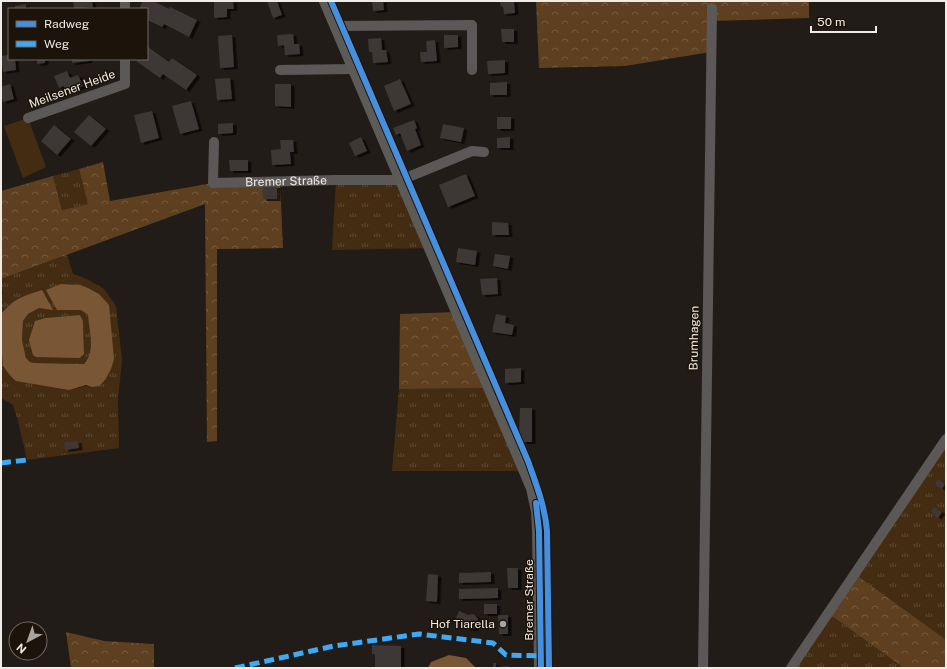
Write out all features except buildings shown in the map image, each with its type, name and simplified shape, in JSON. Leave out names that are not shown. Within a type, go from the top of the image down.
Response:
[{"type":"street","name":"Bremer Straße","points":[[326,1],[533,488],[538,511],[539,531],[541,668]]},
{"type":"street","name":"Brumhagen","points":[[703,668],[712,8]]},
{"type":"street","points":[[336,26],[472,25],[472,70]]},
{"type":"street","name":"Meilsener Heide","points":[[28,118],[125,84],[125,60]]},
{"type":"street","points":[[280,70],[354,69]]},
{"type":"street","name":"Bremer Straße","points":[[214,142],[213,184],[336,180],[401,180],[472,151],[484,152]]},
{"type":"street","points":[[791,668],[946,439]]},
{"type":"green space","points":[[536,1],[809,1],[809,18],[712,21],[711,52],[625,66],[539,68]]},
{"type":"green space","points":[[28,118],[46,167],[23,178],[4,126]]},
{"type":"green space","points":[[103,162],[110,201],[213,183],[280,181],[283,248],[217,249],[217,441],[207,442],[205,204],[1,279],[1,191],[53,176],[62,210],[88,204],[79,169]]},
{"type":"green space","points":[[79,169],[88,204],[62,210],[53,176]]},
{"type":"green space","points":[[336,180],[401,180],[430,248],[332,250]]},
{"type":"green space","points":[[67,255],[73,274],[87,279],[104,289],[116,306],[122,360],[118,399],[119,448],[27,460],[13,405],[1,398],[1,352],[3,356],[3,364],[78,388],[86,386],[99,386],[88,288],[69,284],[57,310],[81,310],[88,315],[91,347],[88,359],[84,364],[30,362],[26,358],[22,340],[23,321],[28,314],[39,308],[10,304],[1,314],[1,298],[3,293],[1,279]],"holes":[[[80,315],[83,321],[84,354],[81,358],[35,321],[45,318]]]},
{"type":"green space","points":[[458,312],[491,388],[399,389],[400,314]]},
{"type":"green space","points":[[491,388],[525,471],[392,471],[399,389]]},
{"type":"green space","points":[[946,439],[946,668],[791,668]]},
{"type":"green space","points":[[855,574],[946,640],[946,668],[904,668],[828,613]]},
{"type":"green space","points":[[66,632],[104,641],[154,644],[154,668],[71,668]]},
{"type":"shaded area","points":[[61,284],[80,285],[88,288],[99,294],[109,305],[114,359],[105,380],[99,386],[92,387],[86,385],[69,390],[16,381],[3,365],[1,352],[1,314],[15,301],[24,296],[42,290],[53,310],[39,308],[28,314],[23,321],[22,340],[26,358],[30,362],[34,363],[84,364],[88,359],[91,341],[88,315],[81,310],[57,310],[46,290]]},
{"type":"shaded area","points":[[80,315],[83,321],[84,354],[80,358],[36,357],[33,355],[29,340],[35,321],[45,318]]},
{"type":"shaded area","points":[[449,655],[466,658],[476,668],[428,668],[431,662]]},
{"type":"marked path","points":[[1,463],[27,460]]},
{"type":"marked path","points":[[235,668],[334,646],[419,634],[493,643],[506,655],[541,656]]},
{"type":"cycle path","points":[[331,1],[528,461],[537,487],[547,531],[549,668]]},
{"type":"cycle path","points":[[536,503],[539,531],[541,668]]},
{"type":"place","name":"Hof Tiarella","points":[[503,624]]}]
